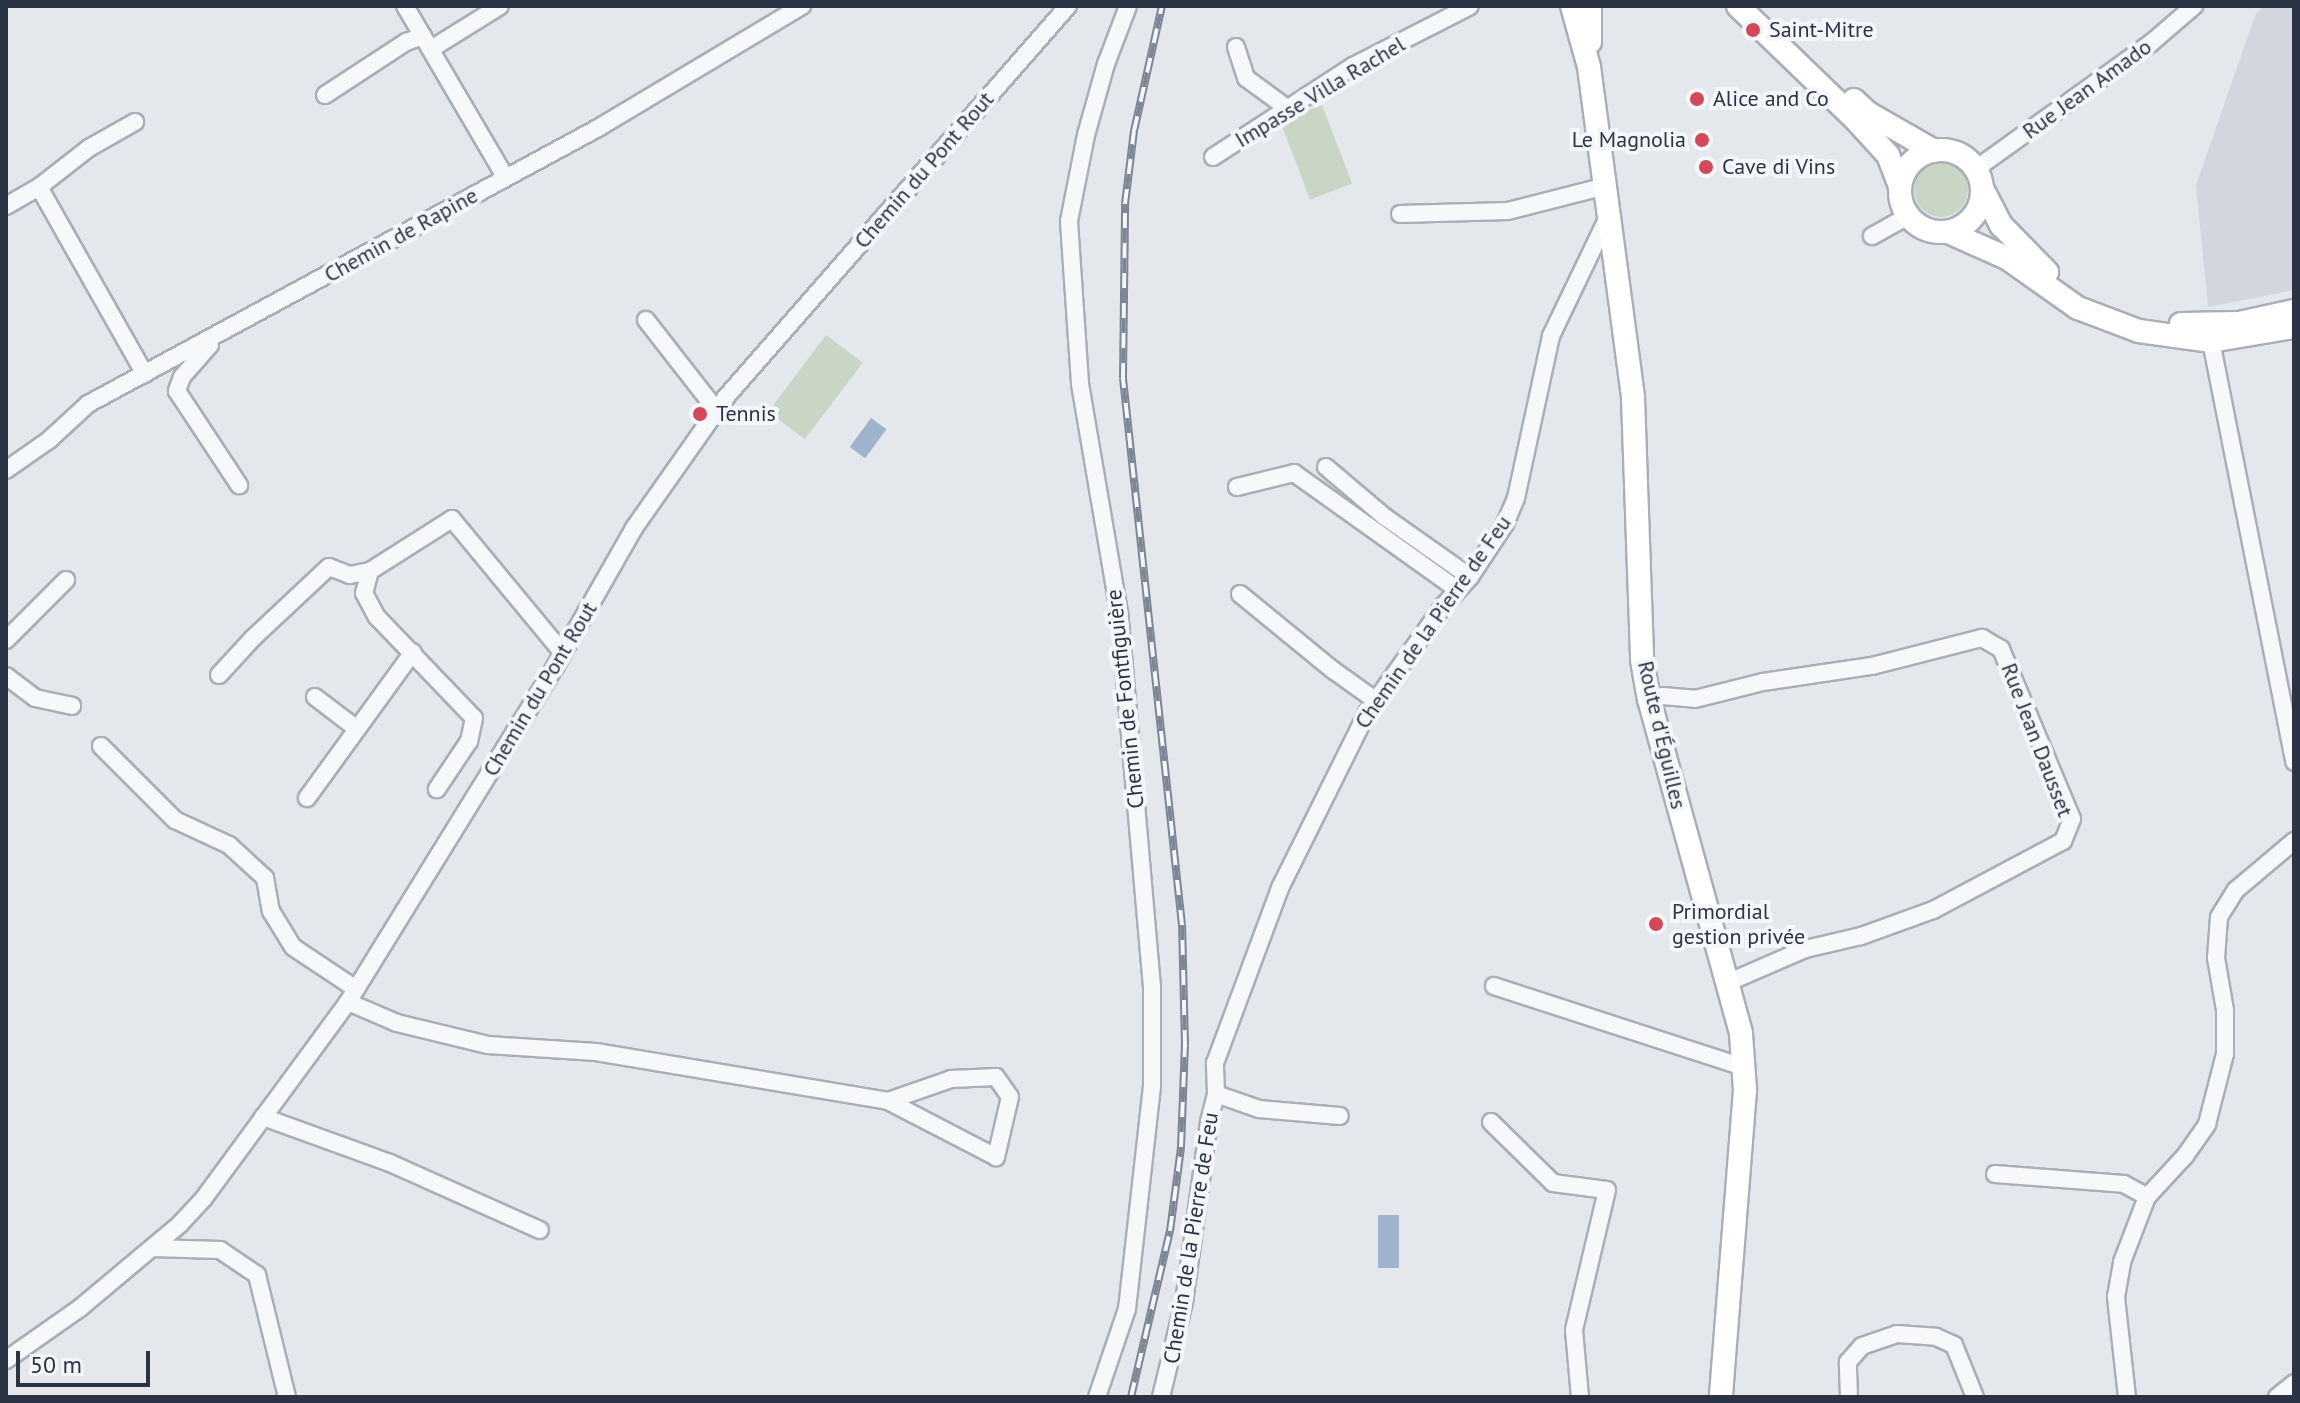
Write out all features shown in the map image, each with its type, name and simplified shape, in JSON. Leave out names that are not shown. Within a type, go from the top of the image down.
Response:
[{"type":"street","points":[[405,6],[506,178]]},
{"type":"street","points":[[325,95],[406,42],[427,42],[500,6]]},
{"type":"street","name":"Chemin de Rapine","points":[[6,470],[49,440],[88,404],[598,128],[802,6]]},
{"type":"street","name":"Chemin du Pont Rout","points":[[6,1360],[80,1308],[152,1248],[204,1198],[352,995],[563,653],[634,528],[717,411],[1068,6]]},
{"type":"street","name":"Chemin de Fontfiguière","points":[[1097,1397],[1127,1309],[1152,1086],[1152,987],[1120,618],[1080,383],[1069,221],[1090,121],[1106,64],[1128,6]]},
{"type":"street","name":"Impasse Villa Rachel","points":[[1213,157],[1353,66],[1470,6]]},
{"type":"street","name":"Route d'Éguilles","points":[[1572,6],[1589,67],[1637,447],[1642,660],[1649,699],[1729,982],[1744,1067],[1740,1175],[1721,1397]]},
{"type":"street","name":"Route d'Éguilles","points":[[1589,67],[1590,6]]},
{"type":"street","points":[[1738,6],[1888,155],[1900,186]]},
{"type":"street","points":[[1759,6],[1868,113],[1934,151]]},
{"type":"street","name":"Rue Jean Amado","points":[[1980,178],[2194,6]]},
{"type":"street","points":[[1236,47],[1246,78],[1287,108]]},
{"type":"street","points":[[6,206],[39,187],[89,148],[135,122]]},
{"type":"street","points":[[2294,311],[2239,323],[2205,326],[2138,318],[2107,307],[2063,283],[2029,257],[2001,225],[1980,178],[1948,151],[1934,151],[1919,157],[1906,170],[1900,186],[1900,199],[1908,216],[1923,228],[1948,232],[2007,258],[2053,293],[2109,321],[2164,337],[2211,341],[2294,327]]},
{"type":"street","points":[[1948,232],[1965,225],[1979,208],[1980,178]]},
{"type":"street","points":[[1400,214],[1508,211],[1606,186]]},
{"type":"street","points":[[39,187],[145,374]]},
{"type":"street","name":"Chemin de la Pierre de Feu","points":[[1161,1397],[1184,1302],[1209,1122],[1216,1094],[1215,1063],[1281,886],[1375,700],[1470,577],[1505,524],[1516,498],[1551,336],[1609,215]]},
{"type":"street","points":[[1872,236],[1908,216]]},
{"type":"street","points":[[646,320],[717,411]]},
{"type":"street","points":[[219,334],[182,377],[177,391],[239,485]]},
{"type":"street","points":[[2211,341],[2294,762]]},
{"type":"street","points":[[1326,467],[1385,517],[1470,577]]},
{"type":"street","points":[[1237,487],[1294,473],[1458,590]]},
{"type":"street","points":[[219,675],[253,638],[329,567],[350,575],[370,571],[452,519],[563,653]]},
{"type":"street","points":[[370,571],[364,593],[377,617],[474,718],[469,741],[437,789]]},
{"type":"street","points":[[6,640],[66,580]]},
{"type":"street","points":[[1240,594],[1375,700]]},
{"type":"street","name":"Rue Jean Dausset","points":[[1649,699],[1663,696],[1695,699],[1763,682],[1872,666],[1982,638],[2001,649],[2072,819],[2063,841],[1933,910],[1861,936],[1805,949],[1729,982]]},
{"type":"street","points":[[307,798],[413,652]]},
{"type":"street","points":[[6,676],[35,698],[72,706]]},
{"type":"street","points":[[315,697],[357,729]]},
{"type":"street","points":[[101,746],[175,820],[229,845],[265,878],[271,911],[293,947],[352,995],[397,1023],[488,1045],[596,1052],[888,1101],[996,1157],[1010,1097],[996,1077],[951,1079],[888,1101]]},
{"type":"street","points":[[2127,1397],[2116,1297],[2122,1262],[2147,1197],[2185,1156],[2207,1124],[2225,1054],[2225,1010],[2216,958],[2219,917],[2236,890],[2294,841]]},
{"type":"street","points":[[1494,986],[1744,1067]]},
{"type":"street","points":[[1216,1094],[1259,1109],[1340,1116]]},
{"type":"street","points":[[263,1117],[390,1163],[540,1230]]},
{"type":"street","points":[[1491,1122],[1553,1183],[1607,1190],[1574,1330],[1580,1397]]},
{"type":"street","points":[[1995,1174],[2124,1184],[2147,1197]]},
{"type":"street","points":[[152,1248],[220,1250],[257,1275],[287,1397]]},
{"type":"street","points":[[1849,1397],[1848,1362],[1862,1346],[1897,1334],[1936,1337],[1954,1345],[1975,1397]]},
{"type":"street","points":[[2277,1397],[2294,1383]]},
{"type":"shaded area","points":[[2263,6],[2294,6],[2294,290],[2208,307],[2196,185],[2255,16]]},
{"type":"green space","points":[[1322,105],[1352,183],[1310,200],[1280,121]]},
{"type":"green space","points":[[1941,163],[1960,171],[1968,190],[1960,209],[1941,217],[1922,209],[1914,190],[1922,171]]},
{"type":"green space","points":[[826,335],[863,363],[805,439],[768,412]]},
{"type":"water","points":[[871,418],[886,429],[865,458],[850,447]]},
{"type":"water","points":[[1378,1215],[1399,1215],[1399,1268],[1378,1268]]},
{"type":"railway","points":[[1131,1397],[1170,1231],[1181,1147],[1185,1045],[1182,925],[1123,378],[1125,204],[1134,131],[1162,6]]},
{"type":"place","name":"Saint-Mitre","points":[[1753,30]]},
{"type":"place","name":"Alice and Co","points":[[1697,99]]},
{"type":"place","name":"Le Magnolia","points":[[1702,140]]},
{"type":"place","name":"Cave di Vins","points":[[1706,167]]},
{"type":"place","name":"Tennis","points":[[700,414]]},
{"type":"place","name":"Primordial gestion privée","points":[[1656,924]]}]
